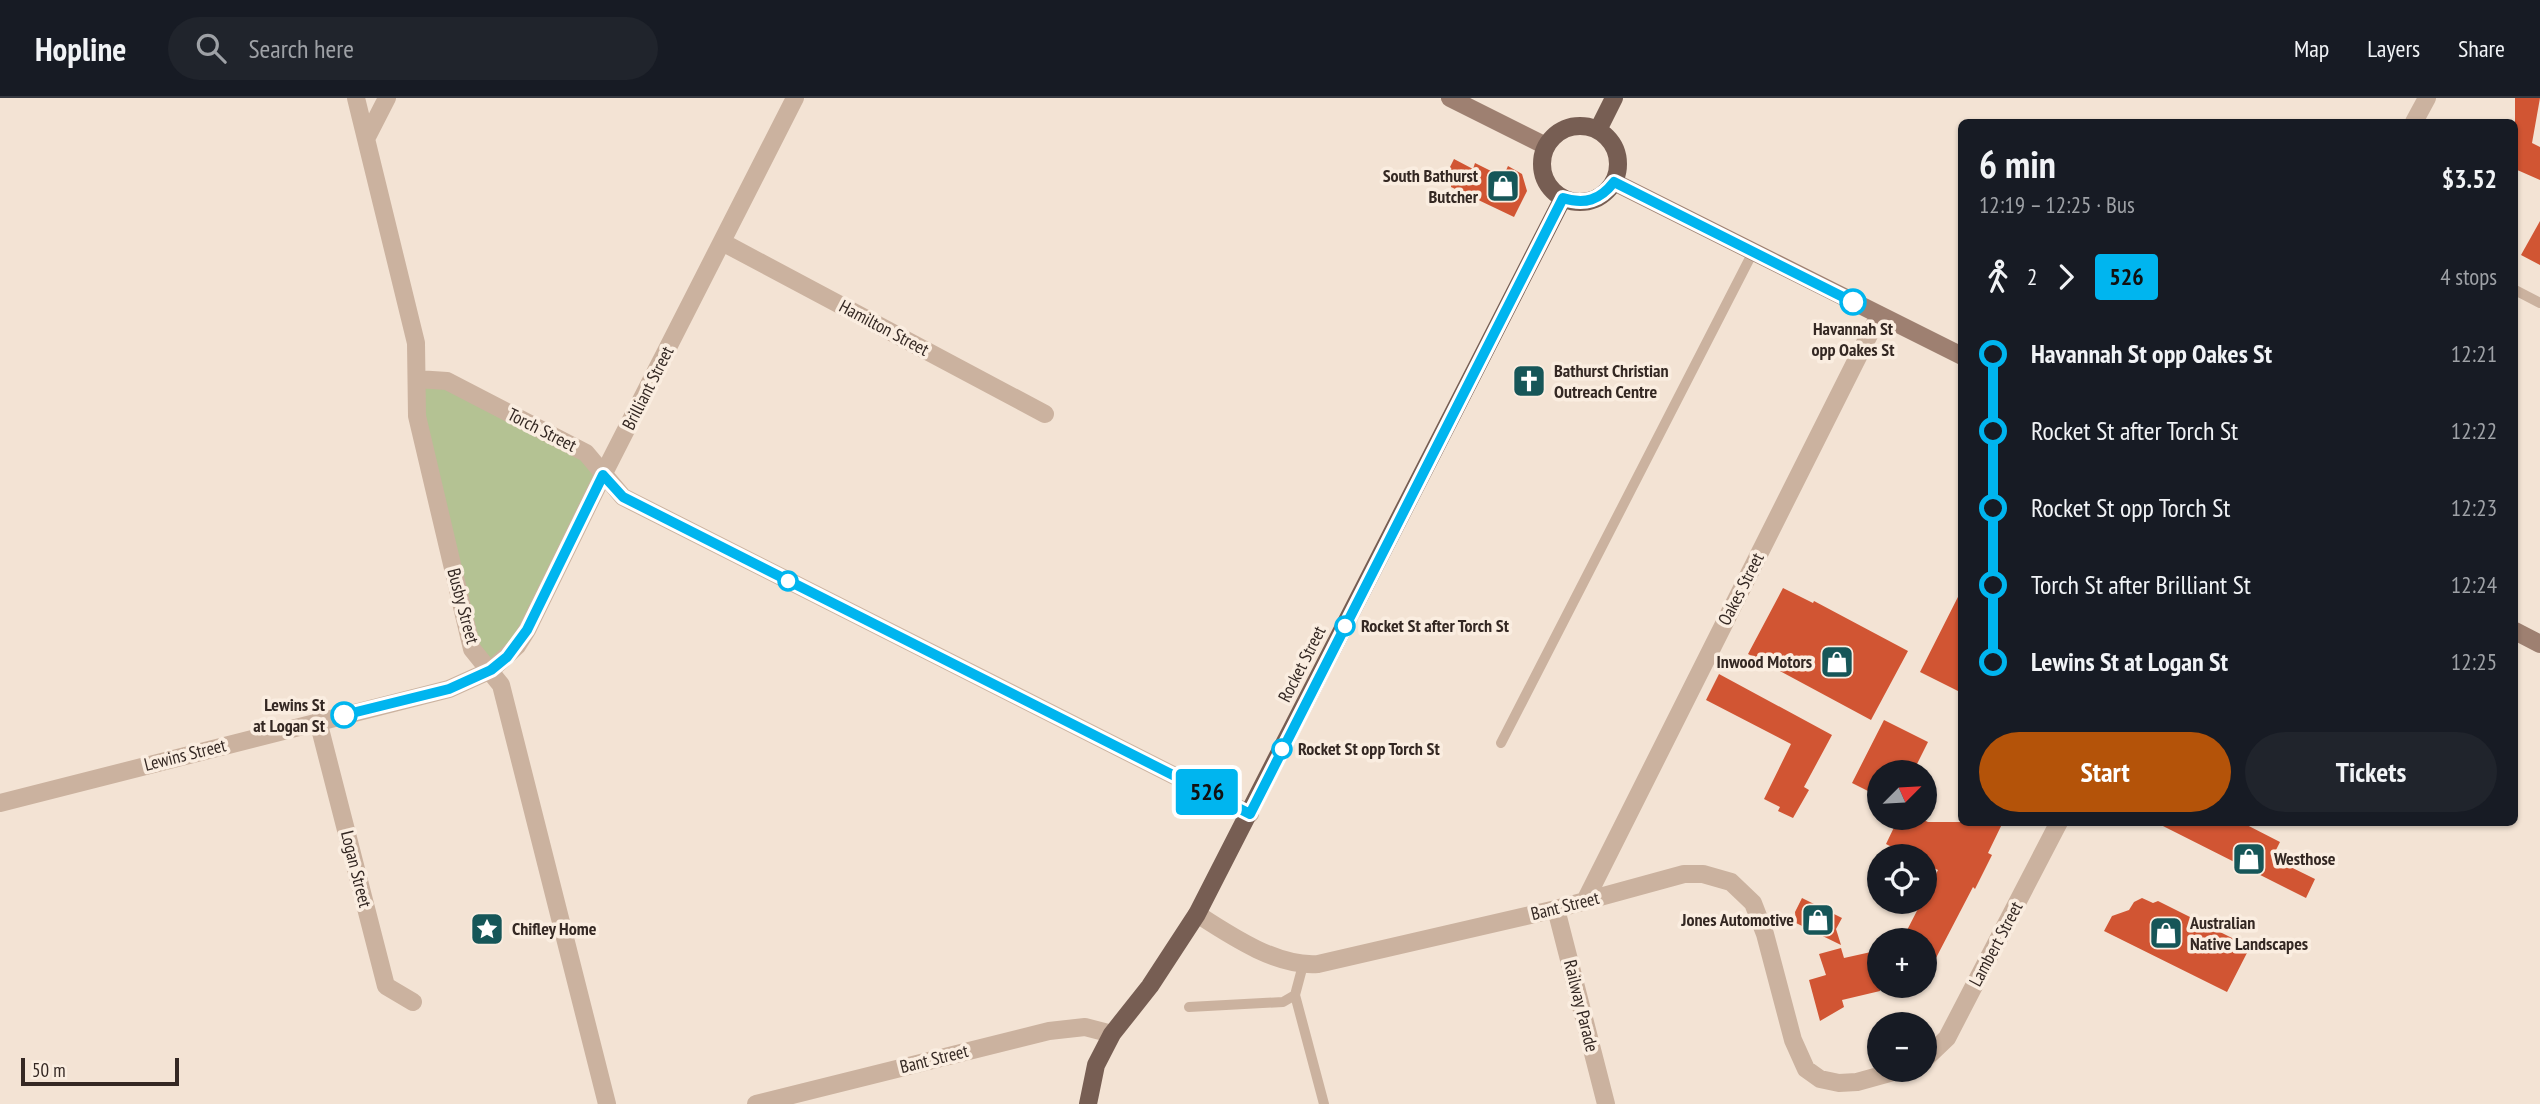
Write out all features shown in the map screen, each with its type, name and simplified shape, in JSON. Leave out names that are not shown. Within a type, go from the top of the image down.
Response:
[{"type":"main road","points":[[1598,130],[1614,98]]},
{"type":"main road","points":[[1574,125],[1598,130],[1608,137],[1618,159],[1614,182],[1597,198],[1586,202],[1563,198],[1553,191],[1542,170],[1546,146],[1553,136],[1574,125]]},
{"type":"main road","name":"Rocket Street","points":[[1088,1104],[1096,1065],[1112,1034],[1150,986],[1197,914],[1563,198]]},
{"type":"street","name":"Busby Street","points":[[355,98],[416,343],[417,416],[472,649],[491,670],[500,685],[607,1104]]},
{"type":"street","points":[[366,139],[387,98]]},
{"type":"street","name":"Brilliant Street","points":[[491,670],[512,651],[527,630],[795,98]]},
{"type":"street","points":[[1450,98],[1546,146]]},
{"type":"street","points":[[2416,119],[2427,98]]},
{"type":"street","points":[[1614,182],[1958,354]]},
{"type":"street","name":"Hamilton Street","points":[[722,242],[1045,414]]},
{"type":"street","name":"Oakes Street","points":[[1585,901],[1879,315]]},
{"type":"street","name":"Torch Street","points":[[416,379],[447,381],[586,453],[623,497],[1250,814]]},
{"type":"street","points":[[2518,633],[2540,644]]},
{"type":"street","name":"Lewins Street","points":[[0,803],[449,689],[491,670]]},
{"type":"street","name":"Logan Street","points":[[318,721],[386,986],[413,1002]]},
{"type":"street","name":"Lambert Street","points":[[1937,1048],[1947,1038],[2057,826]]},
{"type":"street","name":"Bant Street","points":[[1197,914],[1250,947],[1303,965],[1318,964],[1556,909],[1684,874],[1703,874],[1731,882],[1745,893],[1758,915],[1793,1040],[1806,1069],[1814,1075],[1839,1083],[1867,1079]]},
{"type":"street","name":"Railway Parade","points":[[1556,909],[1606,1104]]},
{"type":"street","name":"Bant Street","points":[[757,1104],[1049,1031],[1085,1027],[1112,1034]]},
{"type":"lane","points":[[1501,743],[1753,252]]},
{"type":"lane","points":[[2518,292],[2540,303]]},
{"type":"lane","points":[[1303,965],[1295,995],[1324,1104]]},
{"type":"lane","points":[[1189,1007],[1283,1002],[1295,995]]},
{"type":"green space","points":[[417,379],[447,381],[586,453],[603,475],[527,630],[491,670],[472,649]]},
{"type":"building","points":[[2515,98],[2540,98],[2532,143],[2540,147],[2540,180],[2518,170],[2518,119],[2515,119]]},
{"type":"building","points":[[1454,159],[1473,169],[1475,163],[1503,177],[1508,166],[1522,174],[1527,191],[1514,217],[1443,181]]},
{"type":"building","points":[[2540,221],[2540,265],[2521,255]]},
{"type":"building","name":"Inwood Motors","points":[[1783,588],[1813,603],[1814,601],[1908,651],[1871,720],[1748,654]]},
{"type":"building","points":[[1958,597],[1958,691],[1920,672]]},
{"type":"building","points":[[1719,674],[1832,735],[1804,787],[1809,790],[1793,818],[1778,811],[1780,807],[1764,799],[1791,744],[1706,700]]},
{"type":"building","points":[[1884,720],[1928,742],[1919,760],[1867,760],[1867,790],[1852,783]]},
{"type":"building","points":[[1937,822],[1958,822],[1958,826],[2001,826],[1988,853],[1992,855],[1937,956],[1937,928],[1908,928],[1915,914],[1937,914],[1937,844],[1886,844],[1893,830],[1937,830]]},
{"type":"building","name":"Westhose","points":[[2163,826],[2249,826],[2280,842],[2272,858],[2315,879],[2306,898]]},
{"type":"building","name":"Jones Automotive","points":[[1802,898],[1842,918],[1836,929],[1841,945],[1796,923],[1795,912]]},
{"type":"building","points":[[2142,898],[2153,903],[2158,901],[2250,947],[2227,992],[2104,931],[2112,916],[2129,910],[2134,902]]},
{"type":"building","points":[[1841,948],[1844,958],[1867,953],[1867,994],[1842,1000],[1844,1007],[1820,1021],[1809,980],[1826,975],[1819,954]]},
{"type":"bus line","name":"526","points":[[344,715],[449,689],[491,670],[507,657],[527,630],[603,475],[623,497],[1250,814],[1563,198],[1586,202],[1606,192],[1614,182],[1853,302]]},
{"type":"place","name":"South Bathurst Butcher","points":[[1503,186]]},
{"type":"place","name":"Havannah St opp Oakes St","points":[[1853,302]]},
{"type":"place","name":"Bathurst Christian Outreach Centre","points":[[1529,381]]},
{"type":"place","name":"Rocket St after Torch St","points":[[1345,626]]},
{"type":"place","name":"Inwood Motors","points":[[1837,662]]},
{"type":"place","name":"Lewins St at Logan St","points":[[344,715]]},
{"type":"place","name":"Rocket St opp Torch St","points":[[1282,749]]},
{"type":"place","name":"Westhose","points":[[2249,859]]},
{"type":"place","name":"Jones Automotive","points":[[1818,920]]},
{"type":"place","name":"Chifley Home","points":[[487,929]]},
{"type":"place","name":"Australian Native Landscapes","points":[[2166,933]]}]
